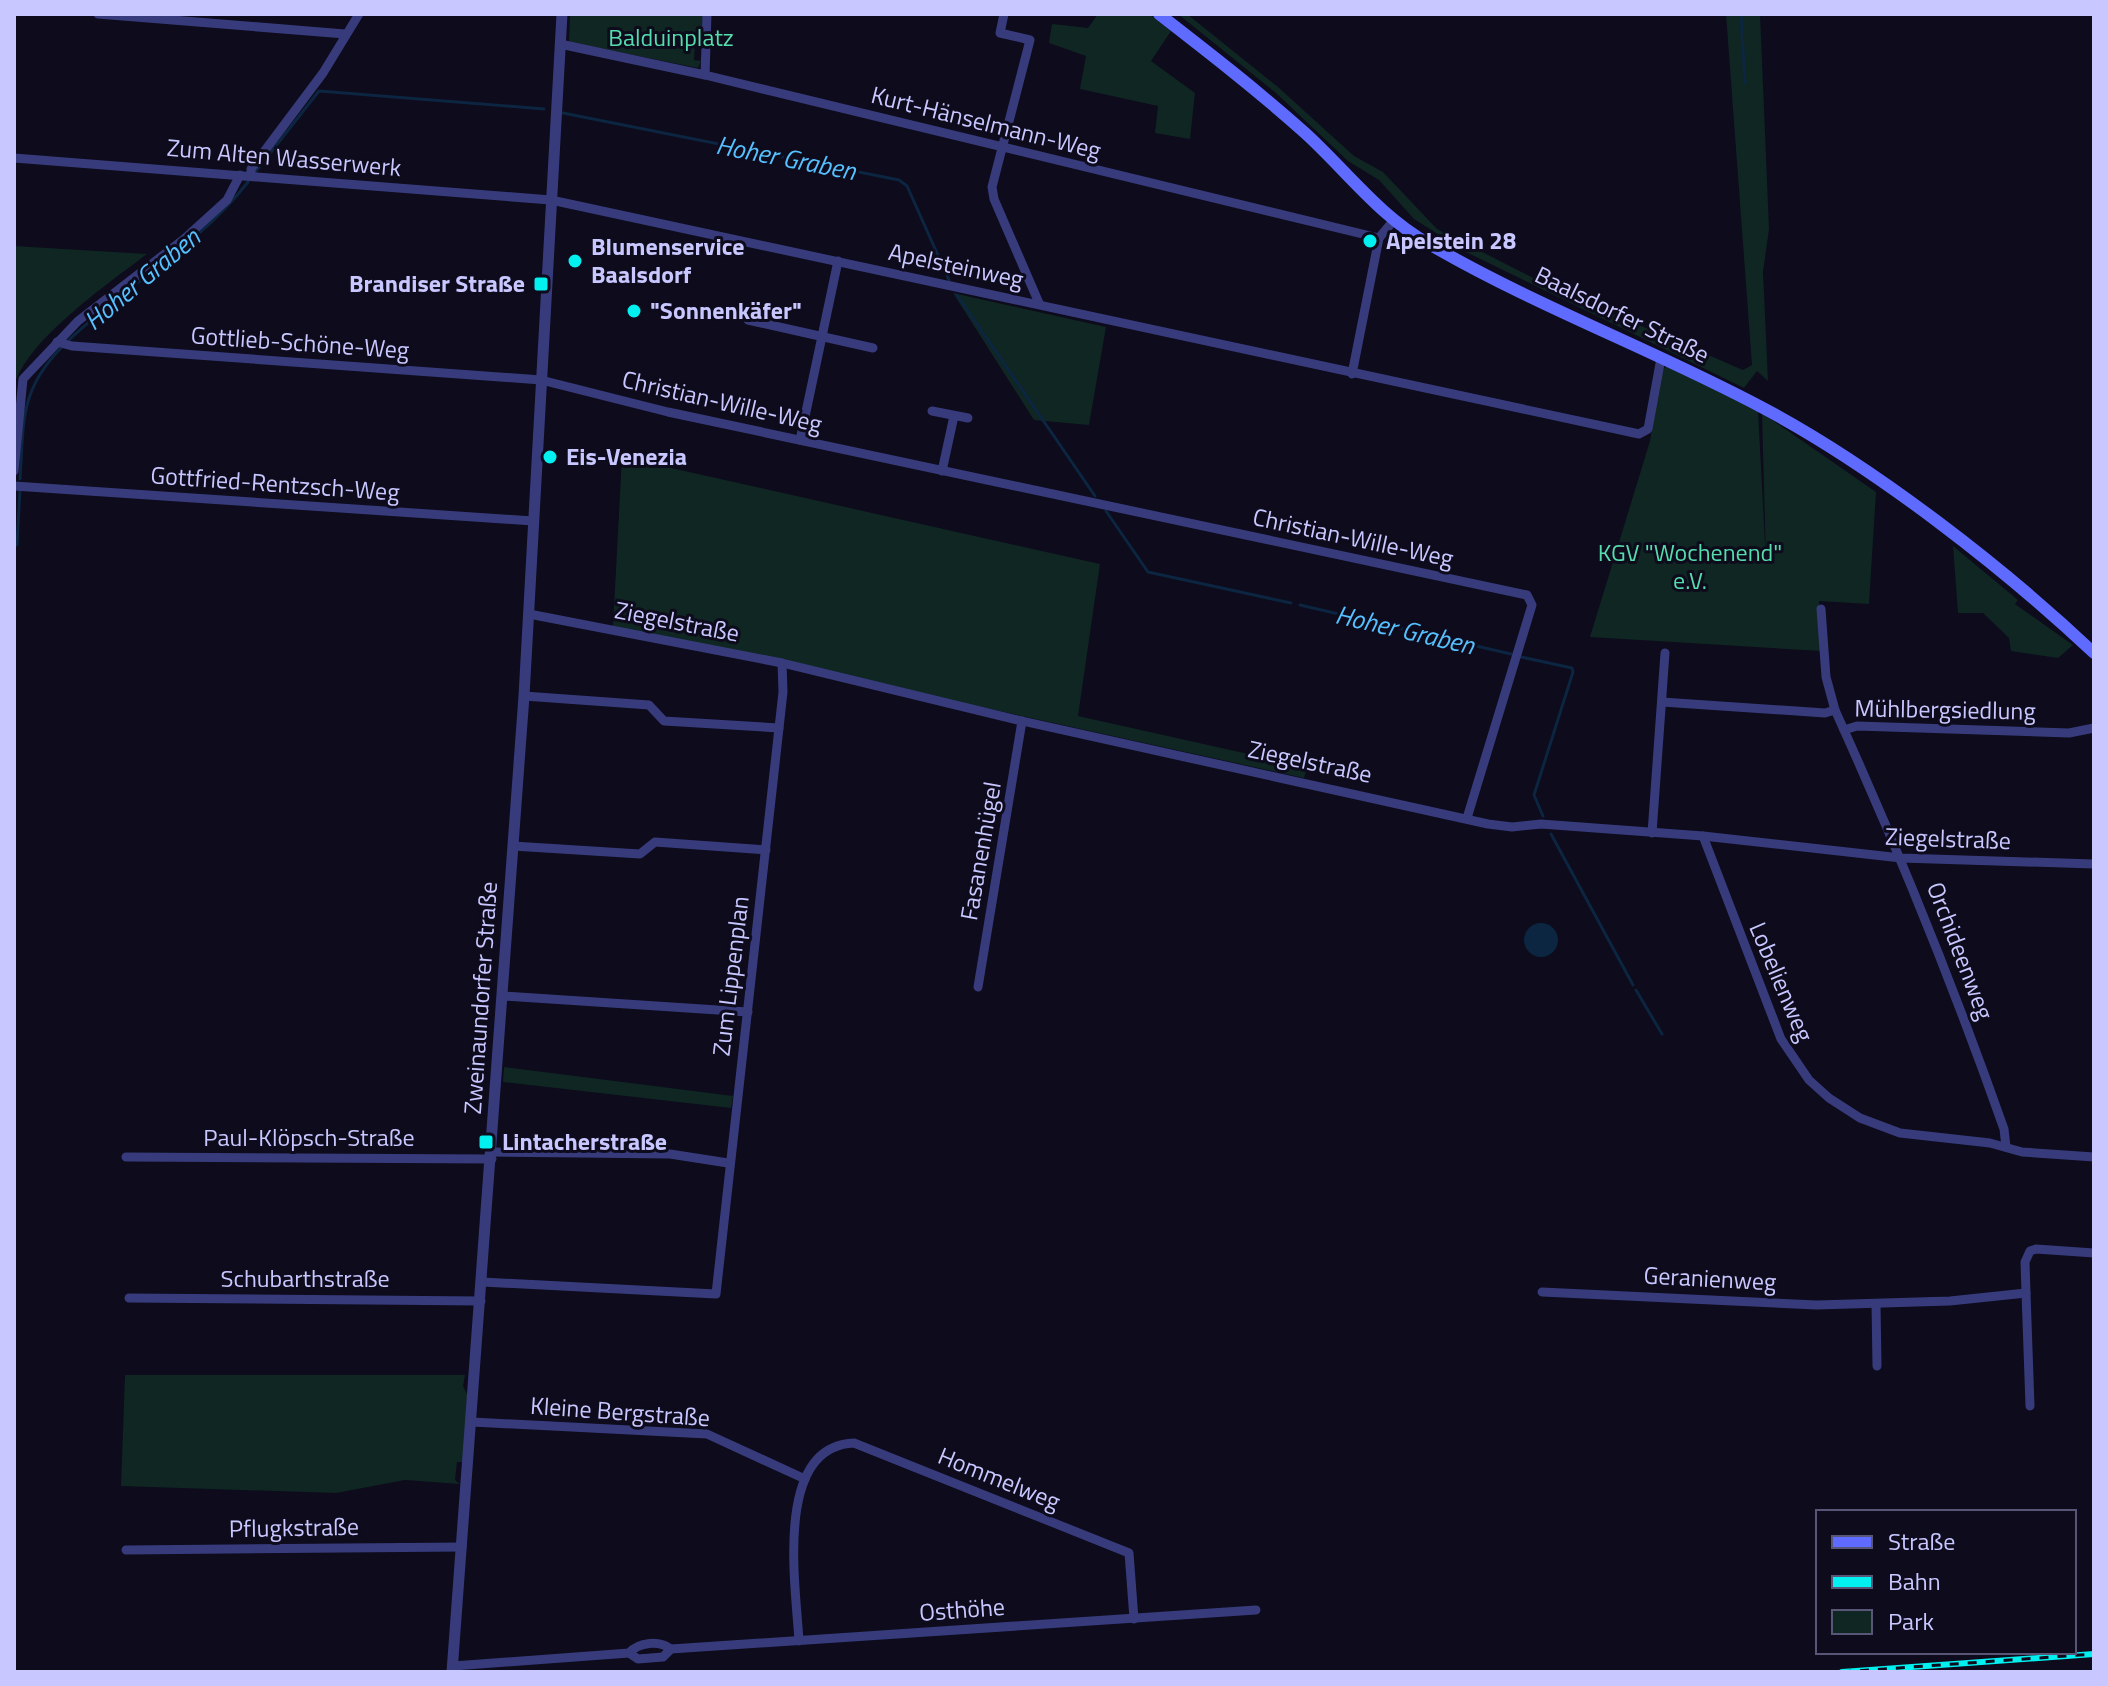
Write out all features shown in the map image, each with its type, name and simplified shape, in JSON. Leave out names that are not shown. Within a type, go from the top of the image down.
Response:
[{"type":"main road","name":"Baalsdorfer Straße","points":[[1159,14],[1305,133],[1357,189],[1428,244],[1767,410],[1861,469],[1970,549],[2094,653]]},
{"type":"street","points":[[98,14],[345,34]]},
{"type":"street","points":[[14,471],[23,379],[78,321],[184,239],[227,200],[323,73],[359,14]]},
{"type":"street","points":[[529,614],[562,14]]},
{"type":"street","points":[[705,75],[707,14]]},
{"type":"street","points":[[1004,14],[1000,33],[1030,40],[992,187],[994,199],[1039,303]]},
{"type":"street","name":"Kurt-Hänselmann-Weg","points":[[560,44],[705,75],[1379,238]]},
{"type":"street","name":"Zum Alten Wasserwerk","points":[[14,158],[551,200]]},
{"type":"street","name":"Apelsteinweg","points":[[551,200],[1639,434],[1648,429],[1661,358]]},
{"type":"street","points":[[1352,374],[1379,238],[1394,220]]},
{"type":"street","points":[[800,440],[838,261]]},
{"type":"street","points":[[748,320],[873,348]]},
{"type":"street","name":"Gottlieb-Schöne-Weg","points":[[57,342],[72,346],[541,380]]},
{"type":"street","name":"Christian-Wille-Weg","points":[[541,380],[942,471],[1527,595],[1532,605],[1467,818]]},
{"type":"street","points":[[932,411],[968,418]]},
{"type":"street","points":[[942,471],[954,416]]},
{"type":"street","name":"Gottfried-Rentzsch-Weg","points":[[14,486],[533,521]]},
{"type":"street","points":[[1821,609],[1826,677],[1835,710]]},
{"type":"street","name":"Ziegelstraße","points":[[529,614],[782,663],[1022,721],[1512,827],[1541,824],[1703,836],[1901,858],[2094,864]]},
{"type":"street","name":"Zweinaundorfer Straße","points":[[453,1669],[529,614]]},
{"type":"street","points":[[1652,833],[1665,653]]},
{"type":"street","name":"Zum Lippenplan","points":[[483,1282],[716,1294],[728,1163],[783,692],[782,663]]},
{"type":"street","points":[[524,696],[649,705],[664,721],[779,728]]},
{"type":"street","name":"Mühlbergsiedlung","points":[[1662,702],[1825,713],[1835,710],[1844,730],[1857,726],[2069,733],[2094,728]]},
{"type":"street","name":"Fasanenhügel","points":[[978,987],[1022,721]]},
{"type":"street","name":"Orchideenweg","points":[[1844,730],[1901,858],[1967,1023],[2004,1129],[2006,1147]]},
{"type":"street","name":"Lobelienweg","points":[[1703,836],[1781,1039],[1809,1080],[1849,1112],[1886,1129],[2022,1152],[2094,1157]]},
{"type":"street","points":[[513,846],[640,854],[655,842],[766,850]]},
{"type":"street","points":[[503,996],[748,1012]]},
{"type":"street","name":"Paul-Klöpsch-Straße","points":[[126,1157],[670,1154],[728,1163]]},
{"type":"street","points":[[2030,1406],[2025,1262],[2030,1251],[2036,1249],[2094,1253]]},
{"type":"street","name":"Geranienweg","points":[[1542,1292],[1757,1303],[1876,1304],[2026,1293]]},
{"type":"street","name":"Schubarthstraße","points":[[129,1298],[481,1301]]},
{"type":"street","points":[[1876,1304],[1877,1366]]},
{"type":"street","name":"Kleine Bergstraße","points":[[472,1422],[707,1434],[805,1479]]},
{"type":"street","name":"Hommelweg","points":[[805,1479],[825,1450],[854,1443],[1129,1553],[1134,1619]]},
{"type":"street","points":[[799,1641],[793,1526],[805,1479]]},
{"type":"street","name":"Pflugkstraße","points":[[126,1550],[462,1547]]},
{"type":"street","name":"Osthöhe","points":[[453,1669],[629,1653],[636,1645],[662,1643],[671,1649],[1256,1610]]},
{"type":"green space","name":"Balduinplatz","points":[[570,14],[703,14],[701,44],[695,45],[694,60],[701,61],[698,68],[569,42]]},
{"type":"green space","points":[[1098,14],[1149,14],[1171,31],[1151,61],[1195,93],[1190,139],[1155,133],[1158,106],[1080,89],[1086,56],[1049,43],[1052,24],[1088,28]]},
{"type":"green space","points":[[1178,14],[1187,14],[1278,87],[1354,156],[1383,172],[1437,229],[1551,287],[1743,370],[1752,365],[1726,14],[1760,14],[1769,229],[1763,272],[1768,381],[1757,371],[1744,388],[1466,252],[1414,219],[1379,180],[1348,161],[1276,93]]},
{"type":"green space","points":[[14,246],[147,254],[51,332],[21,369],[14,387]]},
{"type":"green space","points":[[953,293],[1106,327],[1089,425],[1034,420]]},
{"type":"green space","name":"KGV \"Wochenend\" e.V.","points":[[1667,366],[1758,410],[1766,562],[1762,413],[1876,492],[1869,604],[1819,601],[1821,651],[1590,637],[1650,441],[1661,371]]},
{"type":"green space","points":[[622,457],[1100,564],[1078,716],[1307,767],[1304,778],[613,626]]},
{"type":"green space","points":[[1953,546],[2018,600],[2015,604],[2073,645],[2058,658],[2011,651],[2009,638],[1983,613],[1958,613]]},
{"type":"green space","points":[[504,1067],[733,1096],[731,1108],[503,1082]]},
{"type":"green space","points":[[125,1375],[465,1375],[463,1386],[468,1396],[464,1462],[457,1462],[455,1480],[460,1484],[405,1480],[336,1493],[121,1486]]},
{"type":"water","points":[[1541,923],[1553,928],[1558,940],[1553,952],[1541,957],[1529,952],[1524,940],[1529,928]]},
{"type":"waterway","points":[[1741,14],[1745,83]]},
{"type":"waterway","name":"Hoher Graben","points":[[256,171],[319,91],[544,109]]},
{"type":"waterway","name":"Hoher Graben","points":[[563,113],[899,180],[907,186],[949,280]]},
{"type":"waterway","name":"Hoher Graben","points":[[69,340],[185,246],[248,182]]},
{"type":"waterway","name":"Hoher Graben","points":[[957,295],[1095,496]]},
{"type":"waterway","name":"Hoher Graben","points":[[20,479],[26,409],[37,379],[61,348]]},
{"type":"waterway","name":"Hoher Graben","points":[[14,544],[17,545],[20,489]]},
{"type":"waterway","name":"Hoher Graben","points":[[1106,511],[1148,572],[1291,603]]},
{"type":"waterway","name":"Hoher Graben","points":[[1300,605],[1511,654]]},
{"type":"waterway","name":"Hoher Graben","points":[[1521,657],[1572,668],[1573,672],[1534,795],[1543,816]]},
{"type":"waterway","name":"Hoher Graben","points":[[1551,834],[1633,985]]},
{"type":"waterway","name":"Hoher Graben","points":[[1636,990],[1662,1034]]},
{"type":"railway","points":[[1842,1672],[2094,1654]]},
{"type":"place","name":"Apelstein 28","points":[[1370,241]]},
{"type":"place","name":"Blumenservice Baalsdorf","points":[[575,261]]},
{"type":"place","name":"Brandiser Straße","points":[[541,284]]},
{"type":"place","name":"\"Sonnenkäfer\"","points":[[634,311]]},
{"type":"place","name":"Eis-Venezia","points":[[550,457]]},
{"type":"place","name":"Lintacherstraße","points":[[486,1142]]}]
